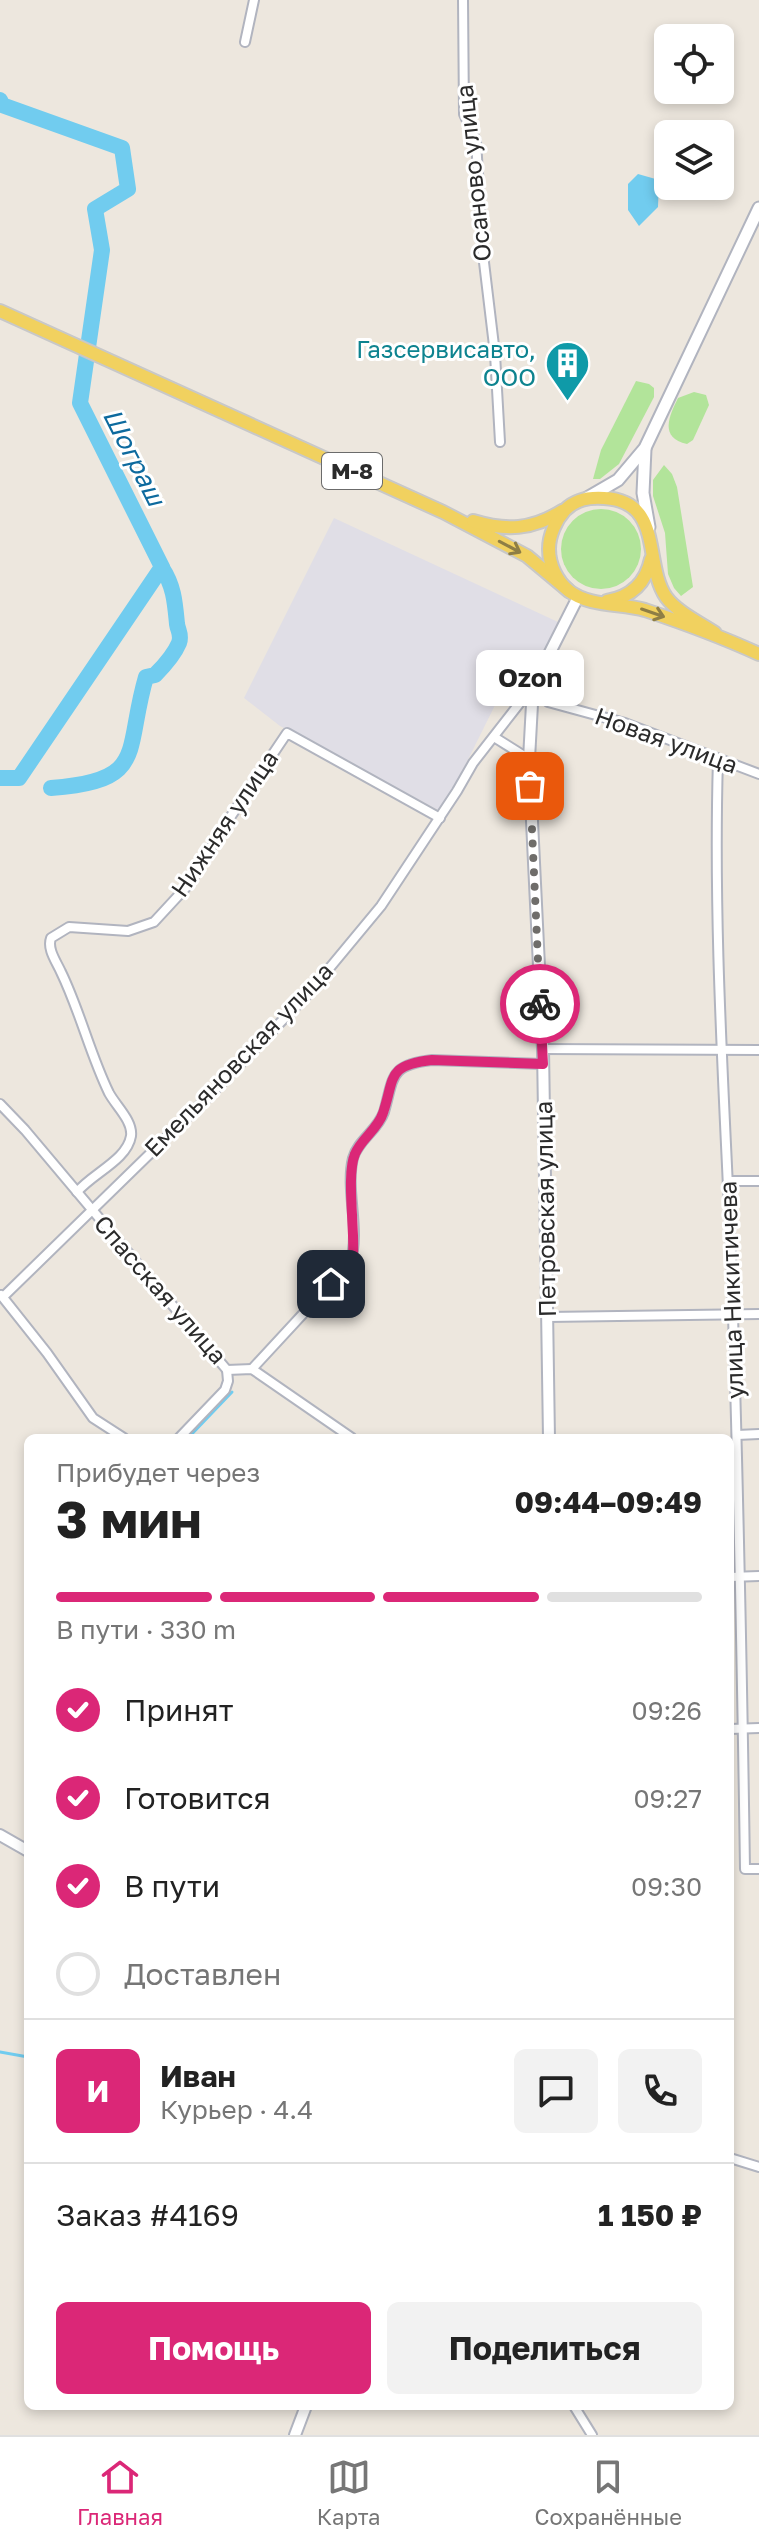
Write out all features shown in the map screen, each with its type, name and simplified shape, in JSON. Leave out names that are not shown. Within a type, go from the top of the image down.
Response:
[{"type":"main road","points":[[586,498],[618,480],[645,448],[759,208]]},
{"type":"main road","name":"М-8","points":[[0,311],[443,512],[527,556],[579,596]]},
{"type":"main road","points":[[645,448],[643,493],[659,581],[670,602],[715,633]]},
{"type":"main road","points":[[586,498],[623,502],[643,518],[651,535]]},
{"type":"main road","name":"М-8","points":[[443,512],[492,527],[516,529],[534,526],[586,498]]},
{"type":"main road","points":[[568,508],[553,528],[549,549],[556,576],[579,596],[637,608],[715,633],[759,654]]},
{"type":"main road","points":[[579,596],[618,599],[636,589],[647,575],[652,552]]},
{"type":"street","points":[[245,42],[254,0]]},
{"type":"street","name":"Осаново улица","points":[[463,0],[464,114],[476,141],[500,442]]},
{"type":"street","name":"Петровская улица","points":[[549,1434],[543,1049],[529,759],[533,686],[579,596]]},
{"type":"street","name":"Емельяновская улица","points":[[2,1296],[206,1099],[308,994],[381,906],[473,763],[533,686]]},
{"type":"street","name":"Новая улица","points":[[533,686],[548,702],[625,723],[759,774]]},
{"type":"street","name":"Нижняя улица","points":[[77,1192],[99,1170],[117,1161],[131,1136],[130,1125],[108,1090],[69,988],[49,947],[51,938],[69,927],[128,931],[154,922],[190,883],[287,733],[440,818]]},
{"type":"street","points":[[494,737],[529,759]]},
{"type":"street","name":"улица Никитичева","points":[[718,759],[723,1051],[737,1435],[734,1577],[743,1729],[745,1869],[759,1869]]},
{"type":"street","points":[[543,1049],[759,1050]]},
{"type":"street","points":[[252,1369],[350,1263],[354,1246],[353,1158],[381,1119],[387,1089],[395,1074],[417,1062],[432,1060],[543,1064]]},
{"type":"street","name":"Спасская улица","points":[[0,1104],[227,1370],[252,1369],[346,1434]]},
{"type":"street","points":[[728,1181],[759,1181]]},
{"type":"street","points":[[2,1296],[93,1418],[118,1434]]},
{"type":"street","points":[[548,1317],[759,1314]]},
{"type":"street","points":[[183,1434],[225,1390],[227,1370]]},
{"type":"street","points":[[737,1435],[759,1434]]},
{"type":"street","points":[[734,1577],[759,1576]]},
{"type":"street","points":[[734,1729],[759,1728]]},
{"type":"street","points":[[0,1835],[24,1849]]},
{"type":"street","points":[[734,2159],[759,2167]]},
{"type":"street","points":[[295,2435],[304,2410]]},
{"type":"street","points":[[576,2410],[592,2435]]},
{"type":"shaded area","points":[[334,518],[558,622],[531,681],[511,673],[442,812],[280,726],[244,698]]},
{"type":"green space","points":[[636,381],[654,388],[654,397],[619,464],[600,479],[593,479],[601,450]]},
{"type":"green space","points":[[694,392],[706,395],[709,405],[693,440],[687,444],[673,437],[669,426],[678,398]]},
{"type":"green space","points":[[664,465],[677,487],[693,587],[681,596],[668,574],[665,533],[653,496],[653,480]]},
{"type":"green space","points":[[601,509],[616,512],[629,521],[638,534],[641,549],[638,564],[629,577],[616,586],[601,589],[586,586],[573,577],[564,564],[561,549],[564,534],[573,521],[586,512]]},
{"type":"water","points":[[638,174],[654,179],[654,200],[658,200],[658,207],[639,226],[628,210],[628,184]]},
{"type":"waterway","name":"Шограш","points":[[0,100],[2,105],[122,148],[128,189],[95,209],[102,250],[80,403],[162,567],[19,778],[0,778]]},
{"type":"waterway","points":[[51,788],[104,778],[118,770],[127,758],[146,677],[155,675],[162,668],[180,640],[173,595],[162,568]]},
{"type":"waterway","points":[[192,1434],[232,1392]]},
{"type":"waterway","points":[[0,2052],[24,2056]]},
{"type":"way so far","points":[[530,786],[540,1004]]},
{"type":"place","name":"Газсервисавто, ООО","points":[[567,403]]},
{"type":"place","name":"Ozon","points":[[530,786]]},
{"type":"route","points":[[331,1284],[350,1263],[353,1255],[353,1158],[381,1119],[387,1089],[395,1074],[403,1067],[432,1060],[543,1064],[540,1004]]}]
